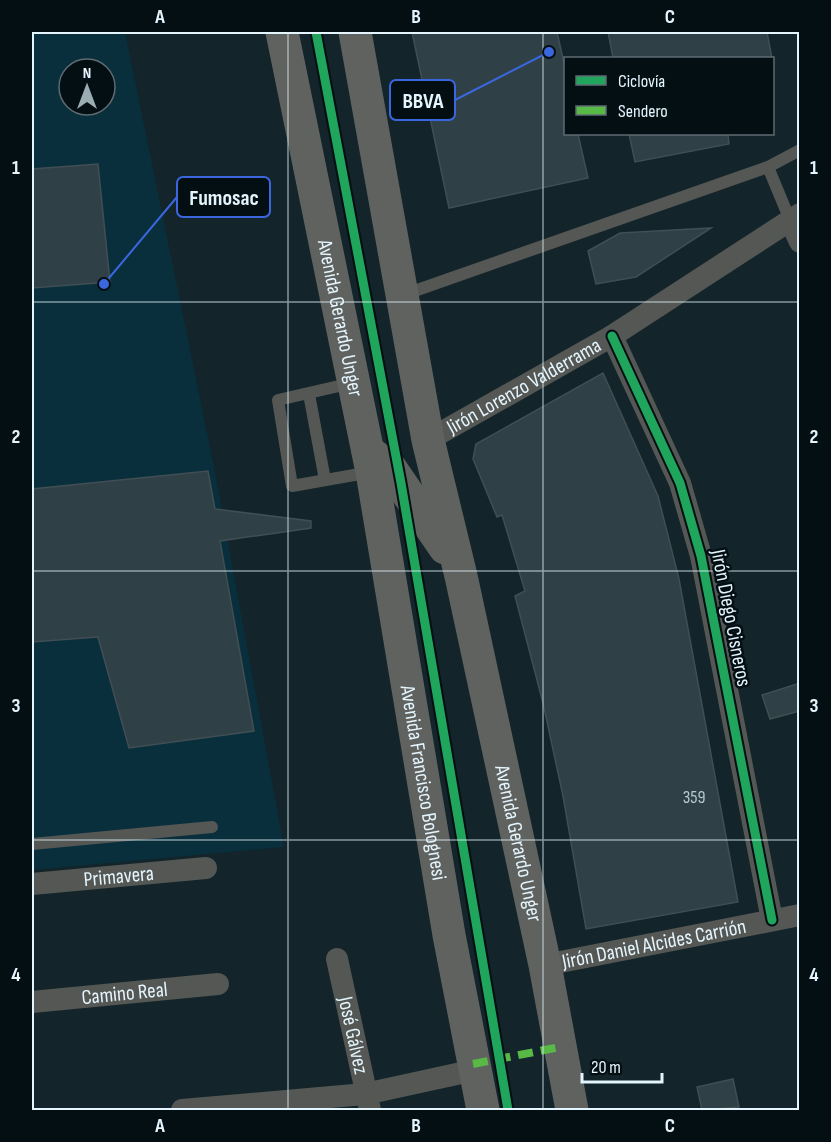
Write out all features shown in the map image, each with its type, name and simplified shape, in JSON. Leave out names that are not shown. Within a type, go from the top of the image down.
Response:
[{"type":"main road","name":"Avenida Gerardo Unger","points":[[282,32],[353,382],[377,464],[438,535],[460,576]]},
{"type":"main road","name":"Avenida Gerardo Unger","points":[[355,32],[428,440],[545,965],[572,1110]]},
{"type":"main road","name":"Avenida Francisco Bolognesi","points":[[377,464],[449,935],[483,1110]]},
{"type":"street","points":[[795,217],[800,242]]},
{"type":"street","name":"Jirón Lorenzo Valderrama","points":[[428,440],[612,336],[795,217]]},
{"type":"street","name":"Jirón Diego Cisneros","points":[[612,336],[680,483],[701,556],[772,920]]},
{"type":"street","name":"Primavera","points":[[32,884],[206,868]]},
{"type":"street","name":"Jirón Daniel Alcides Carrión","points":[[545,965],[800,915]]},
{"type":"street","name":"José Gálvez","points":[[338,959],[368,1102]]},
{"type":"street","name":"Camino Real","points":[[32,1002],[218,984]]},
{"type":"street","points":[[182,1110],[368,1102],[475,1070]]},
{"type":"lane","points":[[402,296],[768,167],[800,150]]},
{"type":"lane","points":[[768,167],[795,217]]},
{"type":"lane","points":[[353,382],[278,400],[292,486],[325,480],[377,464]]},
{"type":"lane","points":[[309,394],[325,480]]},
{"type":"lane","points":[[32,844],[212,827]]},
{"type":"shaded area","points":[[32,32],[125,32],[213,462],[284,847],[32,870]]},
{"type":"building","points":[[412,32],[557,32],[564,63],[564,135],[578,135],[588,178],[449,208]]},
{"type":"building","points":[[608,32],[767,32],[772,57],[613,57]]},
{"type":"building","points":[[629,135],[728,135],[729,144],[635,162]]},
{"type":"building","points":[[98,164],[110,282],[32,288],[32,169]]},
{"type":"building","points":[[711,228],[636,277],[596,284],[588,251],[620,233]]},
{"type":"building","points":[[603,373],[658,496],[679,579],[738,902],[586,929],[563,796],[543,703],[515,596],[525,591],[502,515],[497,517],[473,459],[476,444]]},
{"type":"building","points":[[208,471],[215,509],[311,521],[311,528],[220,541],[254,731],[129,748],[98,637],[32,642],[32,489]]},
{"type":"building","points":[[800,683],[800,711],[770,719],[762,695]]},
{"type":"building","points":[[733,1079],[739,1107],[702,1110],[697,1087]]},
{"type":"marked path","points":[[473,1064],[560,1047]]},
{"type":"cycle path","points":[[316,32],[401,483],[508,1110]]},
{"type":"cycle path","points":[[612,336],[680,483],[701,556],[772,920]]},
{"type":"place","name":"BBVA","points":[[549,52]]},
{"type":"place","name":"Fumosac","points":[[104,284]]}]
